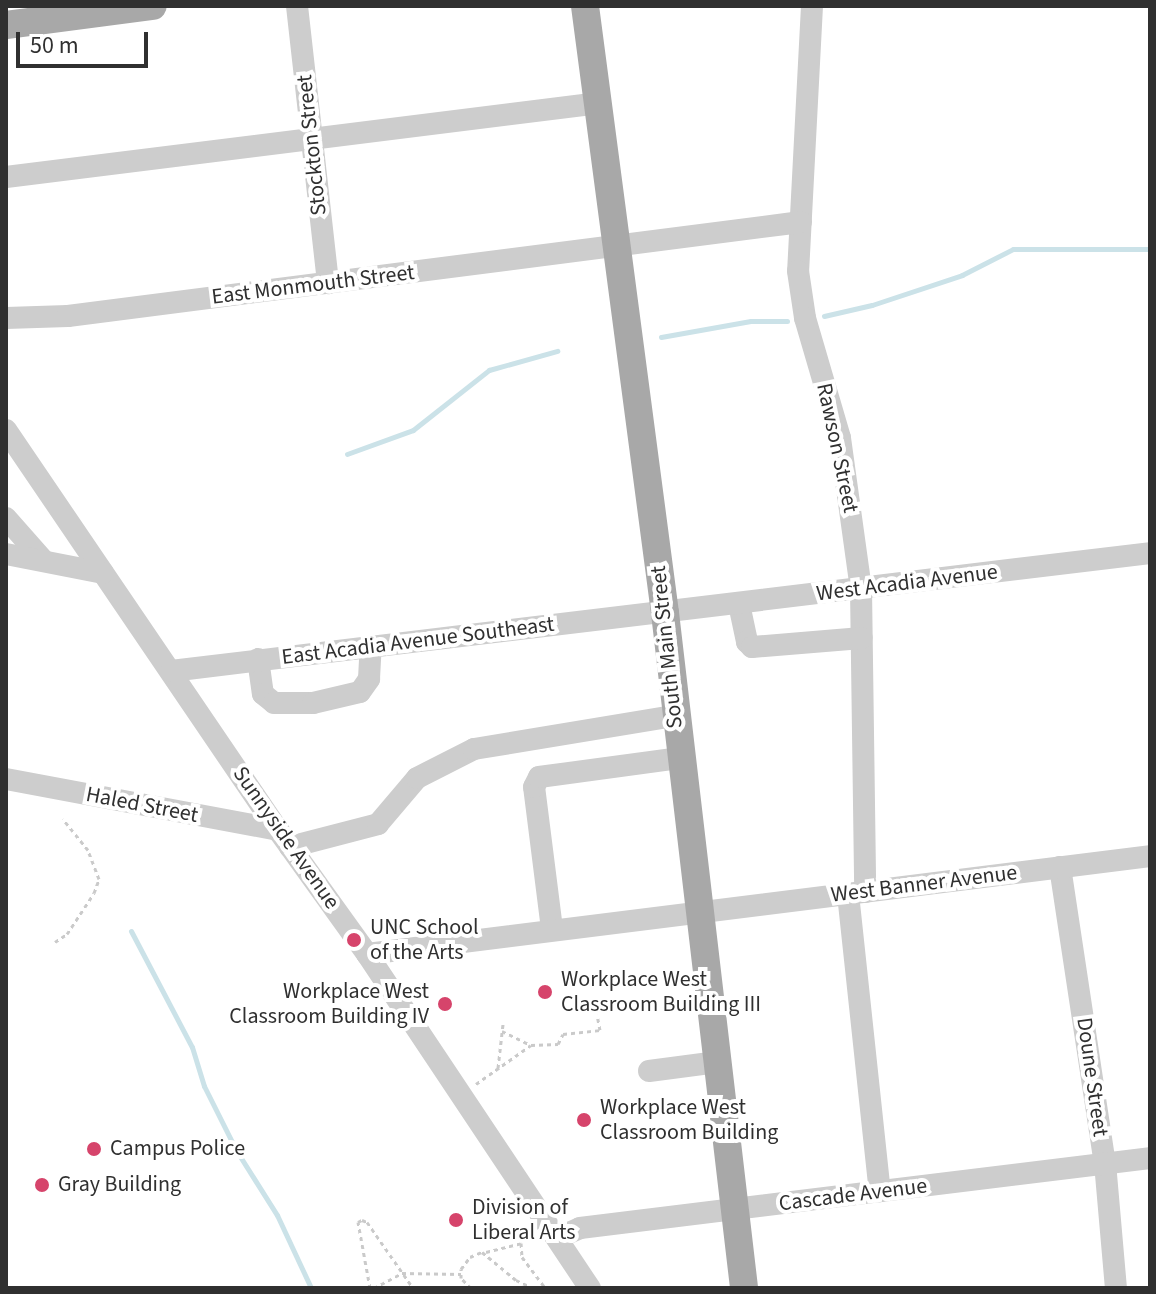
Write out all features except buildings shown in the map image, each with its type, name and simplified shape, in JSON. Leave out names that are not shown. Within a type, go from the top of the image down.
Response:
[{"type":"main road","points":[[6,25],[153,6]]},
{"type":"main road","name":"South Main Street","points":[[585,6],[665,613],[674,716],[744,1288]]},
{"type":"street","name":"Stockton Street","points":[[297,6],[328,283]]},
{"type":"street","name":"Rawson Street","points":[[812,6],[798,271],[805,318],[840,438],[861,589],[857,893],[880,1191]]},
{"type":"street","points":[[6,177],[599,103]]},
{"type":"street","name":"East Monmouth Street","points":[[6,318],[68,316],[801,222]]},
{"type":"street","name":"Sunnyside Avenue","points":[[10,445],[103,573],[367,954],[590,1288]]},
{"type":"street","points":[[6,518],[44,561]]},
{"type":"street","name":"West Acadia Avenue","points":[[665,613],[1150,553]]},
{"type":"street","points":[[6,554],[103,573]]},
{"type":"street","points":[[739,604],[747,642],[752,647],[862,638]]},
{"type":"street","name":"East Acadia Avenue Southeast","points":[[171,671],[665,613]]},
{"type":"street","points":[[258,659],[263,694],[274,703],[313,703],[360,692],[369,679],[371,646]]},
{"type":"street","points":[[284,838],[378,824],[417,778],[474,749],[674,716]]},
{"type":"street","points":[[552,929],[534,787],[539,777],[679,758]]},
{"type":"street","name":"Haled Street","points":[[6,779],[284,838]]},
{"type":"street","name":"West Banner Avenue","points":[[367,954],[698,910],[1150,856]]},
{"type":"street","name":"Doune Street","points":[[1060,867],[1105,1163],[1116,1288]]},
{"type":"street","points":[[649,1071],[717,1062]]},
{"type":"street","name":"Cascade Avenue","points":[[551,1229],[734,1210],[1150,1158]]},
{"type":"path","points":[[55,942],[67,934],[94,893],[99,879],[88,850],[63,819]]},
{"type":"path","points":[[502,1031],[531,1045],[558,1044],[563,1034],[600,1030],[597,1014]]},
{"type":"path","points":[[498,1068],[503,1024]]},
{"type":"path","points":[[476,1084],[531,1045]]},
{"type":"path","points":[[413,1288],[402,1273],[367,1222],[358,1222],[372,1288],[402,1273],[461,1274]]},
{"type":"path","points":[[461,1274],[464,1263],[482,1252],[521,1243],[551,1229]]},
{"type":"path","points":[[521,1243],[525,1264],[545,1288]]},
{"type":"path","points":[[482,1252],[516,1280],[533,1288]]},
{"type":"path","points":[[461,1274],[471,1288]]},
{"type":"waterway","points":[[824,316],[872,305],[962,275],[1013,249],[1150,249]]},
{"type":"waterway","points":[[661,337],[751,321],[787,321]]},
{"type":"waterway","points":[[347,454],[413,430],[489,370],[557,351]]},
{"type":"waterway","points":[[131,931],[192,1047],[204,1086],[236,1150],[277,1215],[311,1288]]},
{"type":"place","name":"UNC School of the Arts","points":[[354,940]]},
{"type":"place","name":"Workplace West Classroom Building III","points":[[545,992]]},
{"type":"place","name":"Workplace West Classroom Building IV","points":[[445,1004]]},
{"type":"place","name":"Workplace West Classroom Building","points":[[584,1120]]},
{"type":"place","name":"Campus Police","points":[[94,1149]]},
{"type":"place","name":"Gray Building","points":[[42,1185]]},
{"type":"place","name":"Division of Liberal Arts","points":[[456,1220]]}]
